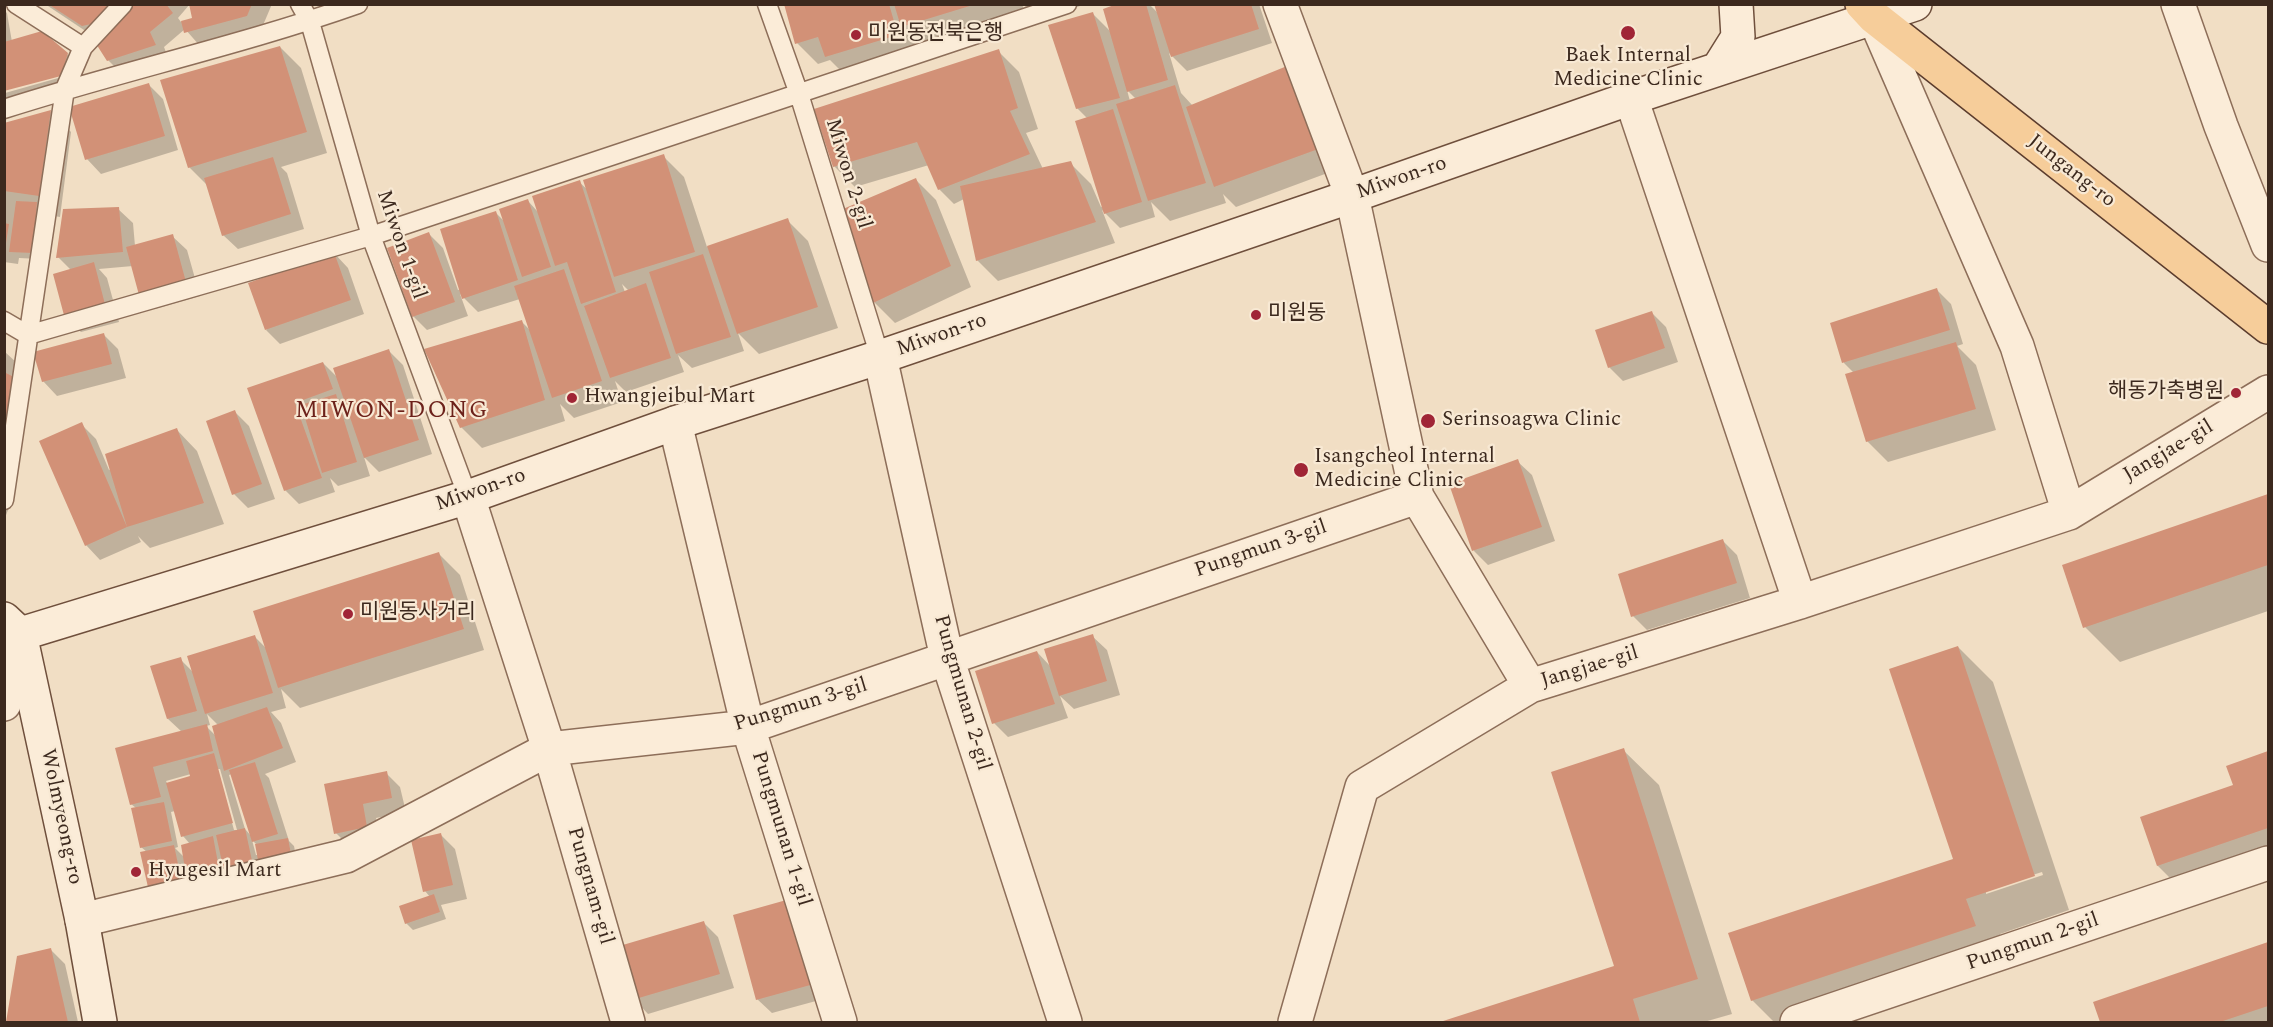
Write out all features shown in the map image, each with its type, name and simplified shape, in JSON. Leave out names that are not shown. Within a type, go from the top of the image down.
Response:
[{"type":"main road","name":"Jungang-ro","points":[[1869,9],[2268,327]]},
{"type":"street","points":[[1280,4],[1352,196],[1417,497],[1530,686]]},
{"type":"street","points":[[1718,69],[1738,37],[1736,4]]},
{"type":"street","name":"Miwon-ro","points":[[10,631],[468,497],[675,423],[880,357],[1718,69],[1869,9],[1915,4]]},
{"type":"street","points":[[2178,4],[2221,126],[2268,245]]},
{"type":"street","points":[[1869,9],[2017,346],[2069,513]]},
{"type":"street","points":[[1631,98],[1800,602]]},
{"type":"street","name":"Pungmunan 2-gil","points":[[880,357],[947,658],[1065,1023]]},
{"type":"street","name":"Jangjae-gil","points":[[1295,1023],[1362,787],[1530,686],[1800,602],[2069,513],[2268,392]]},
{"type":"street","name":"Pungmunan 1-gil","points":[[675,423],[748,727],[840,1023]]},
{"type":"street","name":"Pungnam-gil","points":[[468,497],[549,749],[628,1023]]},
{"type":"street","name":"Pungmun 3-gil","points":[[82,920],[346,856],[549,749],[748,727],[1417,497]]},
{"type":"street","points":[[4,704],[10,631]]},
{"type":"street","name":"Wolmyeong-ro","points":[[10,631],[82,920],[100,1023]]},
{"type":"street","name":"Pungmun 2-gil","points":[[1797,1023],[2268,863]]},
{"type":"lane","points":[[16,4],[83,47]]},
{"type":"lane","points":[[4,500],[65,89],[83,47],[123,4]]},
{"type":"lane","name":"Miwon 1-gil","points":[[300,4],[310,22],[371,236],[468,497]]},
{"type":"lane","points":[[4,109],[65,89],[310,22],[358,4]]},
{"type":"lane","name":"Miwon 2-gil","points":[[767,4],[799,94],[880,357]]},
{"type":"lane","points":[[4,321],[28,335],[371,236],[1067,4]]},
{"type":"building","points":[[48,4],[108,4],[96,23],[82,26]]},
{"type":"building","points":[[127,4],[166,4],[173,13],[150,32],[156,45],[107,61],[93,39]]},
{"type":"building","points":[[189,4],[252,4],[247,16],[184,33],[181,21],[192,18]]},
{"type":"building","points":[[784,4],[889,4],[898,35],[825,57],[818,37],[795,44]]},
{"type":"building","points":[[894,4],[973,4],[973,5],[901,27]]},
{"type":"building","points":[[1117,4],[1146,4],[1168,80],[1127,92],[1103,9]]},
{"type":"building","points":[[1154,4],[1251,4],[1259,29],[1171,57]]},
{"type":"building","points":[[1093,12],[1120,98],[1076,109],[1048,25]]},
{"type":"building","points":[[42,31],[68,53],[61,76],[4,91],[4,42]]},
{"type":"building","points":[[280,46],[307,132],[188,168],[160,80]]},
{"type":"building","points":[[999,49],[1018,108],[1010,111],[1030,154],[938,190],[917,142],[833,167],[814,109]]},
{"type":"building","points":[[1292,64],[1321,148],[1214,187],[1186,107]]},
{"type":"building","points":[[149,83],[165,136],[85,160],[69,107]]},
{"type":"building","points":[[1175,85],[1206,183],[1148,201],[1116,104]]},
{"type":"building","points":[[1113,109],[1142,202],[1104,214],[1075,121]]},
{"type":"building","points":[[51,110],[39,196],[4,191],[4,123]]},
{"type":"building","points":[[664,154],[695,252],[614,277],[583,180]]},
{"type":"building","points":[[273,157],[291,214],[222,236],[204,178]]},
{"type":"building","points":[[1071,161],[1096,222],[976,261],[960,186]]},
{"type":"building","points":[[916,178],[951,266],[873,303],[843,209]]},
{"type":"building","points":[[580,180],[616,292],[581,304],[567,262],[555,266],[532,196]]},
{"type":"building","points":[[528,199],[551,267],[522,277],[499,209]]},
{"type":"building","points":[[16,201],[37,202],[33,253],[9,252]]},
{"type":"building","points":[[119,207],[123,252],[56,258],[63,209]]},
{"type":"building","points":[[496,211],[518,280],[462,299],[440,229]]},
{"type":"building","points":[[788,218],[818,307],[737,334],[707,246]]},
{"type":"building","points":[[4,223],[9,224],[6,243],[4,243]]},
{"type":"building","points":[[429,232],[455,302],[412,317],[387,248]]},
{"type":"building","points":[[173,234],[186,282],[139,295],[126,247]]},
{"type":"building","points":[[334,252],[351,300],[265,330],[248,283]]},
{"type":"building","points":[[703,254],[731,337],[676,354],[649,272]]},
{"type":"building","points":[[94,262],[106,308],[65,319],[53,274]]},
{"type":"building","points":[[564,269],[602,381],[552,398],[514,286]]},
{"type":"building","points":[[646,283],[671,358],[610,378],[584,306]]},
{"type":"building","points":[[1937,288],[1950,330],[1842,363],[1830,323]]},
{"type":"building","points":[[1652,311],[1665,348],[1608,368],[1595,330]]},
{"type":"building","points":[[522,320],[545,400],[460,428],[424,349]]},
{"type":"building","points":[[104,333],[112,364],[42,382],[33,352]]},
{"type":"building","points":[[1956,342],[1976,409],[1866,442],[1845,374]]},
{"type":"building","points":[[389,349],[419,440],[364,458],[333,368]]},
{"type":"building","points":[[323,362],[333,389],[295,403],[322,478],[284,491],[247,388]]},
{"type":"building","points":[[4,372],[14,377],[9,423],[4,421]]},
{"type":"building","points":[[336,394],[357,462],[322,473],[301,405]]},
{"type":"building","points":[[235,410],[262,484],[232,495],[206,421]]},
{"type":"building","points":[[82,422],[127,527],[85,546],[39,441]]},
{"type":"building","points":[[177,428],[204,503],[127,527],[105,454]]},
{"type":"building","points":[[1518,459],[1542,527],[1472,551],[1449,484]]},
{"type":"building","points":[[2268,494],[2268,565],[2083,628],[2062,565]]},
{"type":"building","points":[[1723,539],[1737,583],[1631,617],[1618,574]]},
{"type":"building","points":[[439,552],[464,629],[278,688],[253,611]]},
{"type":"building","points":[[1093,634],[1107,681],[1059,696],[1044,649]]},
{"type":"building","points":[[255,635],[273,693],[205,714],[187,656]]},
{"type":"building","points":[[1958,646],[2035,876],[1966,899],[1976,926],[1751,1001],[1728,933],[1953,859],[1889,669]]},
{"type":"building","points":[[1037,651],[1055,704],[992,724],[975,671]]},
{"type":"building","points":[[181,657],[197,711],[167,719],[150,666]]},
{"type":"building","points":[[267,707],[283,748],[224,771],[212,726]]},
{"type":"building","points":[[207,724],[213,751],[153,767],[161,797],[130,805],[115,748]]},
{"type":"building","points":[[1624,748],[1698,979],[1633,999],[1640,1022],[1440,1022],[1614,966],[1551,772]]},
{"type":"building","points":[[2268,751],[2268,828],[2157,866],[2140,817],[2233,785],[2226,766]]},
{"type":"building","points":[[214,753],[233,823],[181,837],[166,783],[190,776],[186,761]]},
{"type":"building","points":[[255,762],[278,834],[252,842],[229,770]]},
{"type":"building","points":[[387,771],[392,798],[363,804],[367,827],[334,834],[324,784]]},
{"type":"building","points":[[164,802],[172,841],[140,848],[131,808]]},
{"type":"building","points":[[245,828],[254,870],[225,876],[216,835]]},
{"type":"building","points":[[441,833],[453,885],[423,892],[411,840]]},
{"type":"building","points":[[213,836],[221,879],[188,887],[181,845]]},
{"type":"building","points":[[288,838],[293,865],[260,871],[255,844]]},
{"type":"building","points":[[174,845],[183,888],[150,896],[140,852]]},
{"type":"building","points":[[434,894],[440,912],[405,924],[399,906]]},
{"type":"building","points":[[790,899],[814,984],[756,1000],[733,915]]},
{"type":"building","points":[[704,921],[720,974],[632,1000],[616,947]]},
{"type":"building","points":[[2268,942],[2268,1006],[2220,1022],[2100,1022],[2093,1002]]},
{"type":"building","points":[[51,948],[68,1022],[6,1022],[17,956]]},
{"type":"place","name":"Baek Internal Medicine Clinic","points":[[1628,33]]},
{"type":"place","name":"미원동전북은행","points":[[856,35]]},
{"type":"place","name":"미원동","points":[[1256,315]]},
{"type":"place","name":"해동가축병원","points":[[2236,393]]},
{"type":"place","name":"Hwangjeibul Mart","points":[[572,398]]},
{"type":"place","name":"Serinsoagwa Clinic","points":[[1428,421]]},
{"type":"place","name":"Isangcheol Internal Medicine Clinic","points":[[1301,470]]},
{"type":"place","name":"미원동사거리","points":[[348,614]]},
{"type":"place","name":"Hyugesil Mart","points":[[136,872]]},
{"type":"district","name":"MIWON-DONG","points":[[392,412]]}]
